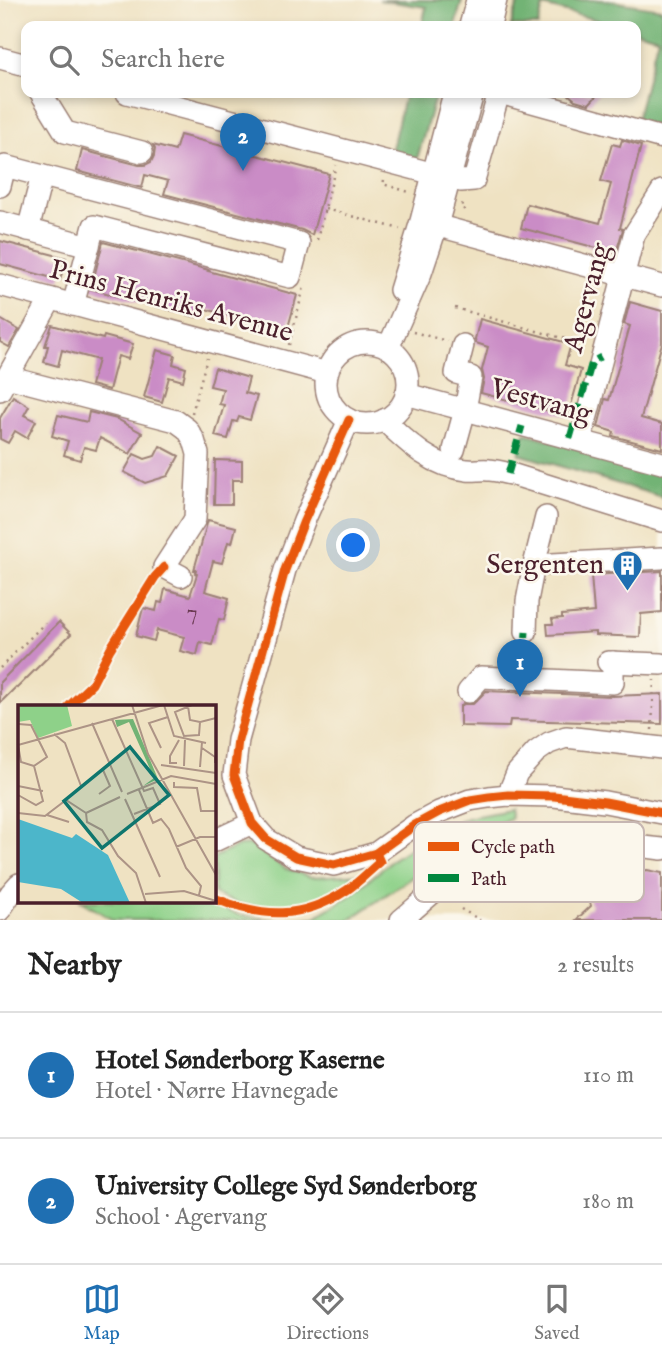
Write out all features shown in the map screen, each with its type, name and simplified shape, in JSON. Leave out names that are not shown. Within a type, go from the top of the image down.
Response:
[{"type":"street","points":[[471,21],[477,0]]},
{"type":"street","points":[[491,21],[496,0]]},
{"type":"street","points":[[0,58],[21,64]]},
{"type":"street","points":[[44,98],[65,132],[142,152]]},
{"type":"street","points":[[147,98],[461,181],[474,180],[498,98]]},
{"type":"street","points":[[442,177],[453,98]]},
{"type":"street","points":[[382,345],[421,274],[429,223],[442,177],[471,98]]},
{"type":"street","points":[[517,98],[662,138]]},
{"type":"street","points":[[0,186],[5,166],[299,243],[290,277],[94,226],[73,305]]},
{"type":"street","points":[[28,230],[42,176]]},
{"type":"street","name":"Agervang","points":[[584,426],[634,235],[662,191]]},
{"type":"street","points":[[0,222],[89,246]]},
{"type":"street","points":[[429,223],[662,286]]},
{"type":"street","name":"Prins Henriks Avenue","points":[[0,285],[327,373]]},
{"type":"street","points":[[51,299],[4,383],[176,421],[187,429],[198,454],[195,519],[164,567],[181,576]]},
{"type":"street","points":[[364,342],[382,345],[398,356],[405,368],[408,381],[406,394],[394,414],[373,424],[360,424],[338,412],[330,400],[326,387],[327,373],[340,351],[364,342]]},
{"type":"street","points":[[454,450],[471,377],[456,373],[457,344]]},
{"type":"street","name":"Vestvang","points":[[406,394],[662,463]]},
{"type":"street","points":[[349,420],[285,569],[238,740],[234,775],[252,823],[266,839],[296,857],[334,865],[376,853],[414,826]]},
{"type":"street","points":[[384,420],[411,446],[447,466],[511,474],[662,521]]},
{"type":"street","points":[[526,632],[527,601],[545,517]]},
{"type":"street","points":[[534,565],[662,558]]},
{"type":"street","points":[[468,692],[481,677],[613,683],[611,662],[658,664]]},
{"type":"street","points":[[508,795],[517,773],[536,752],[549,743],[566,737],[662,748]]},
{"type":"street","points":[[421,822],[470,800],[508,795],[554,796],[662,813]]},
{"type":"street","points":[[215,841],[252,823]]},
{"type":"street","points":[[644,847],[662,849]]},
{"type":"street","points":[[0,910],[18,885]]},
{"type":"street","points":[[401,920],[422,902]]},
{"type":"path","points":[[387,186],[411,192]]},
{"type":"path","points":[[455,308],[583,344]]},
{"type":"path","points":[[435,338],[457,344]]},
{"type":"path","points":[[187,429],[208,354]]},
{"type":"path","points":[[0,668],[46,622]]},
{"type":"path","points":[[652,727],[658,664]]},
{"type":"path","points":[[457,910],[478,903]]},
{"type":"path","points":[[457,910],[480,920]]},
{"type":"green space","points":[[379,0],[462,0],[456,21],[423,21],[426,7]]},
{"type":"green space","points":[[519,0],[604,0],[662,9],[662,127],[636,121],[658,37],[641,32],[641,21],[601,21],[543,6],[539,21],[513,21]]},
{"type":"green space","points":[[404,98],[435,98],[417,159],[391,152]]},
{"type":"green space","points":[[525,433],[662,471],[662,497],[519,454]]},
{"type":"green space","points":[[509,809],[511,818],[501,822],[456,822],[467,817]]},
{"type":"green space","points":[[250,845],[286,869],[311,877],[363,874],[335,891],[307,903],[277,908],[244,905],[215,894],[215,857],[239,846]]},
{"type":"green space","points":[[414,845],[414,876],[349,920],[285,920],[315,917],[351,895]]},
{"type":"green space","points":[[83,902],[206,902],[239,915],[278,920],[113,920]]},
{"type":"building","points":[[573,98],[594,98],[589,104]]},
{"type":"building","points":[[180,135],[329,174],[312,235],[302,230],[164,194],[168,181],[145,175],[142,188],[77,171],[82,150],[145,165],[151,162],[154,156],[153,145],[175,151]]},
{"type":"building","points":[[622,140],[641,146],[616,253],[521,228],[527,204],[600,223],[611,184],[601,181],[612,144],[620,146]]},
{"type":"building","points":[[0,241],[66,258],[60,280],[0,264]]},
{"type":"building","points":[[103,242],[297,295],[287,331],[198,307],[196,317],[91,289]]},
{"type":"building","points":[[630,302],[662,311],[662,343],[641,418],[662,424],[662,449],[613,436],[614,432],[598,427],[605,399],[609,400],[630,326],[624,324]]},
{"type":"building","points":[[0,319],[19,330],[9,347],[0,342]]},
{"type":"building","points":[[480,319],[571,344],[565,365],[581,370],[568,416],[481,393],[484,379],[482,370],[488,347],[476,343]]},
{"type":"building","points":[[52,325],[133,344],[128,359],[118,356],[109,390],[91,385],[98,360],[62,350],[58,366],[44,362],[48,346],[45,346]]},
{"type":"building","points":[[157,350],[175,355],[173,364],[186,368],[183,381],[169,377],[162,402],[144,397]]},
{"type":"building","points":[[215,368],[249,378],[245,393],[257,396],[250,420],[239,417],[237,422],[233,421],[228,439],[215,436],[224,405],[219,404],[223,389],[210,386]]},
{"type":"building","points":[[13,396],[29,406],[24,415],[36,421],[27,438],[15,431],[8,443],[0,439],[0,418]]},
{"type":"building","points":[[89,412],[117,419],[142,433],[130,454],[100,438],[96,450],[84,447],[80,460],[64,455],[68,441],[52,436],[58,415],[87,422]]},
{"type":"building","points":[[160,446],[179,456],[168,476],[145,483],[124,472],[134,454],[145,459],[155,456]]},
{"type":"building","points":[[215,460],[242,461],[242,480],[232,480],[232,504],[214,504]]},
{"type":"building","points":[[208,520],[236,527],[222,563],[213,561],[205,591],[229,598],[224,620],[219,619],[212,645],[200,642],[197,655],[180,651],[184,637],[157,630],[154,641],[136,636],[143,608],[156,611],[158,602],[162,603],[165,589],[190,596]]},
{"type":"building","name":"Sergenten","points":[[662,571],[662,612],[641,614],[640,637],[595,635],[595,632],[548,635],[547,624],[553,624],[552,619],[562,618],[562,615],[594,612],[591,575]]},
{"type":"building","points":[[59,622],[71,634],[0,703],[0,682]]},
{"type":"building","points":[[486,691],[612,696],[662,694],[662,724],[510,720],[509,727],[460,726],[460,706],[473,704]]},
{"type":"building","points":[[644,871],[662,873],[662,920],[576,920],[591,906],[590,902],[644,902]]},
{"type":"marked path","points":[[570,438],[592,362],[601,357]]},
{"type":"marked path","points":[[508,474],[522,426]]},
{"type":"marked path","points":[[522,679],[526,632]]},
{"type":"cycle path","points":[[349,420],[285,570],[238,740],[234,775],[252,823],[266,839],[296,857],[334,865],[376,853],[414,826]]},
{"type":"cycle path","points":[[70,705],[92,684],[110,649],[164,567]]},
{"type":"cycle path","points":[[421,822],[470,800],[508,795],[554,796],[662,813]]},
{"type":"cycle path","points":[[215,898],[265,912],[282,913],[314,907],[360,880],[380,862],[376,853]]},
{"type":"place","name":"University College Syd Sønderborg","points":[[243,171]]},
{"type":"place","name":"Sergenten","points":[[627,592]]},
{"type":"place","name":"Hotel Sønderborg Kaserne","points":[[520,697]]}]
